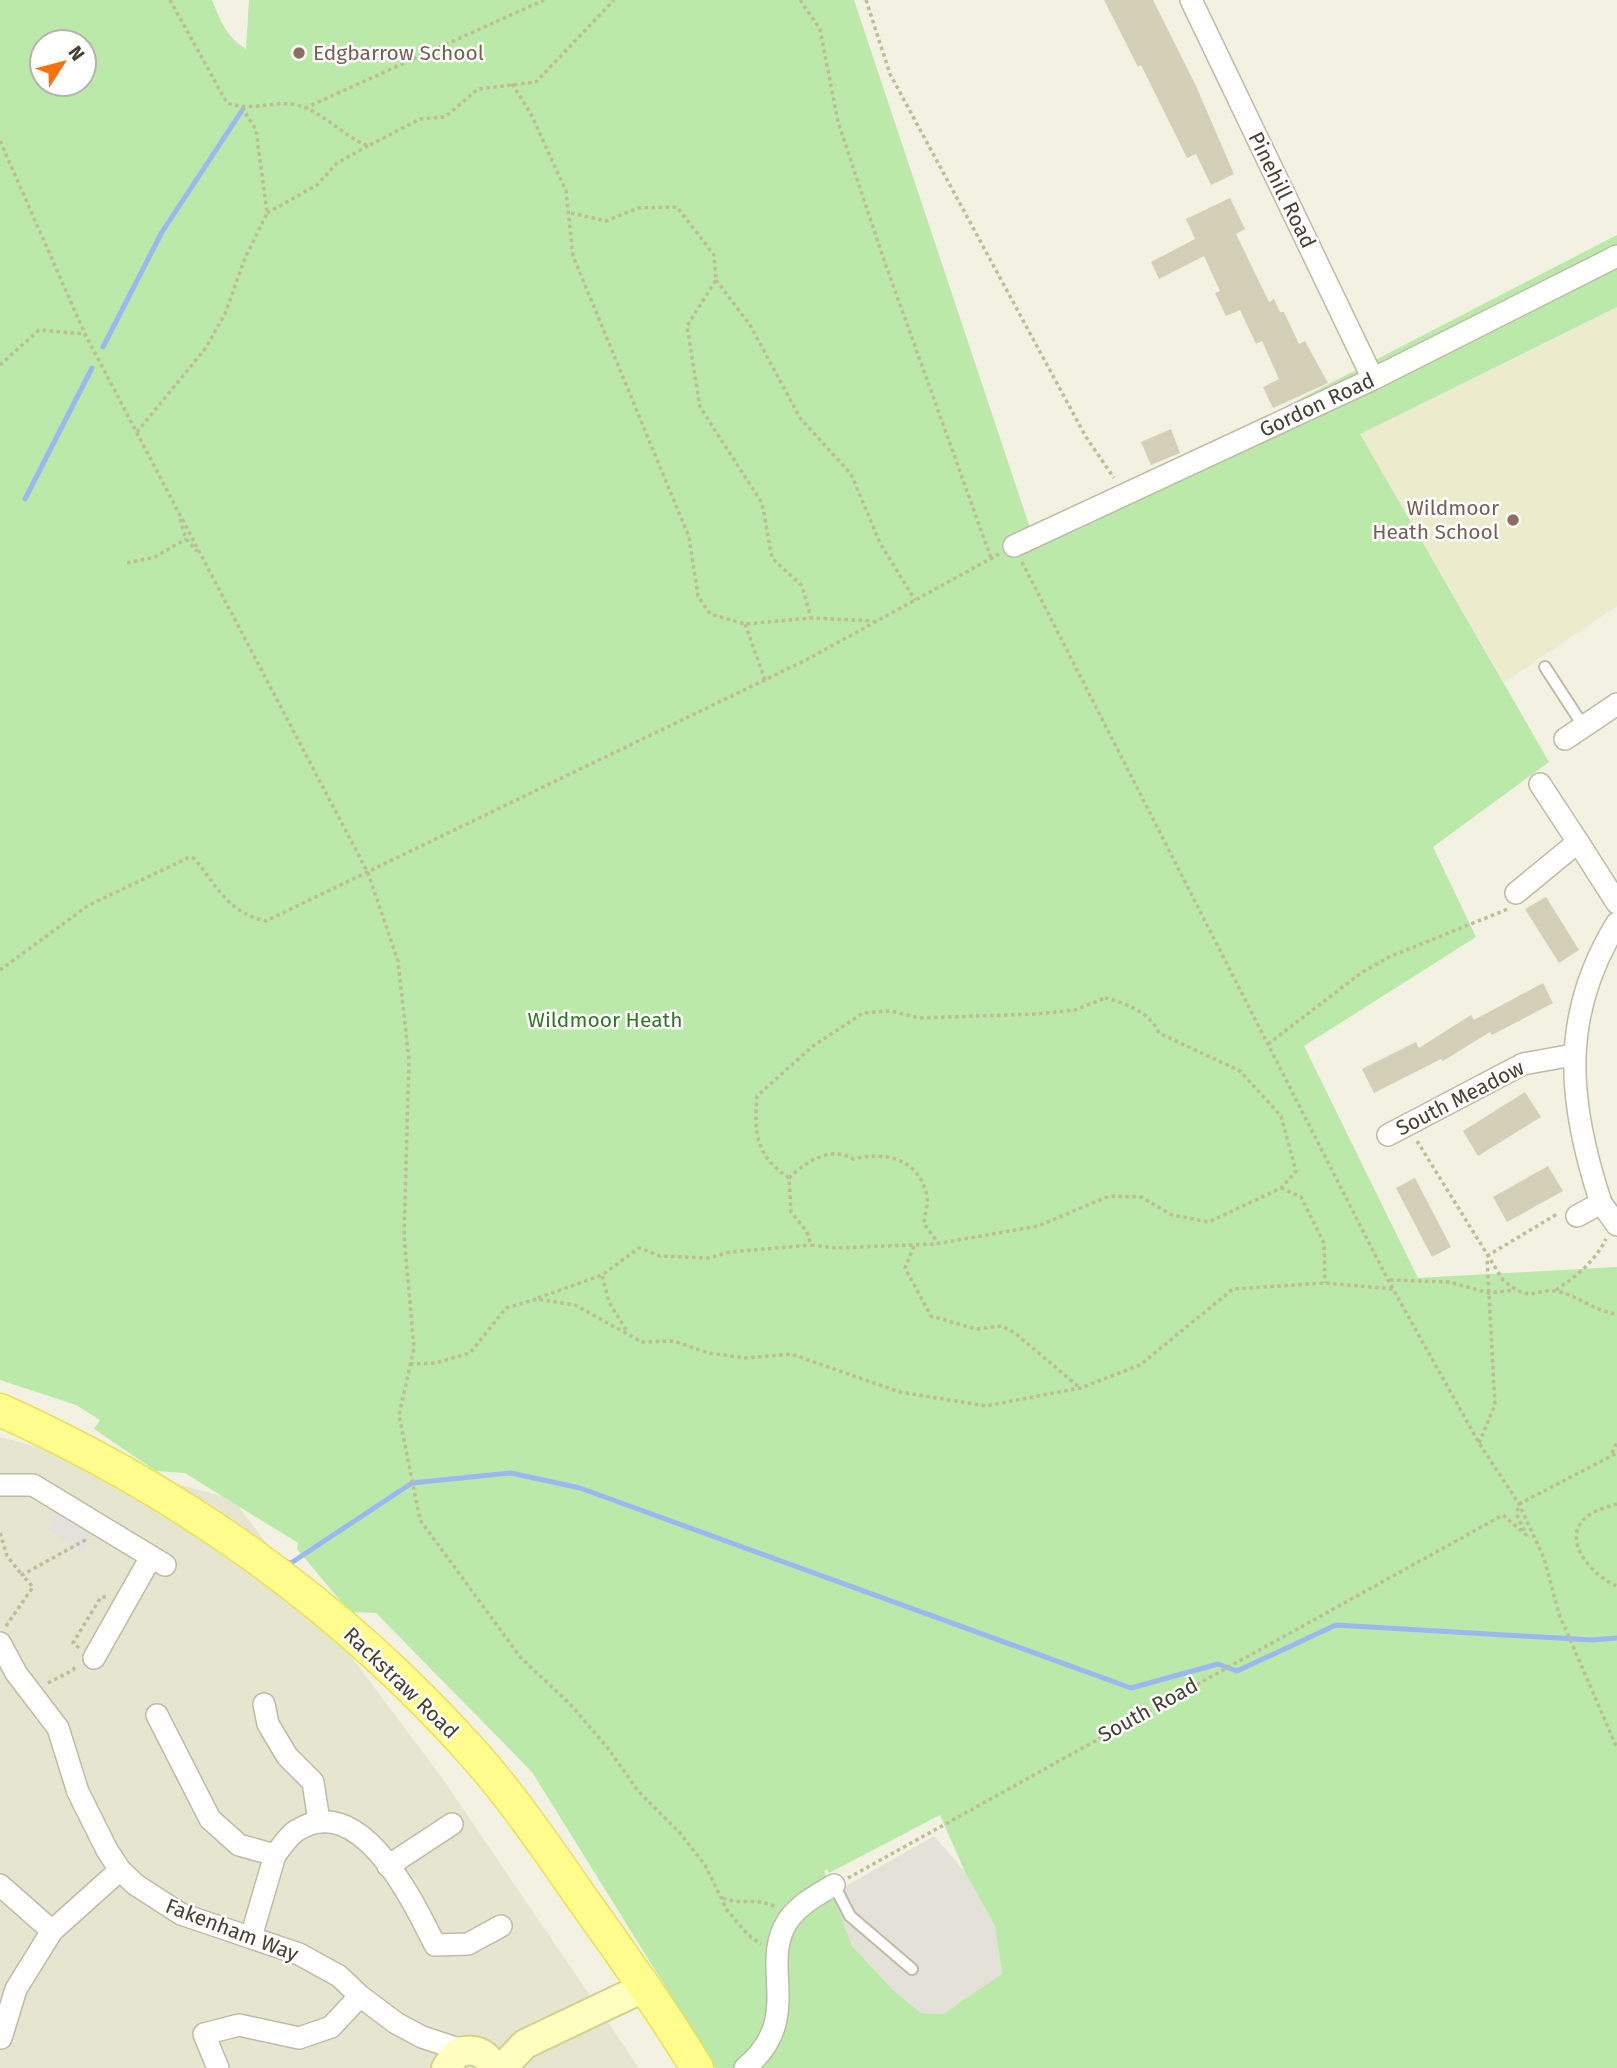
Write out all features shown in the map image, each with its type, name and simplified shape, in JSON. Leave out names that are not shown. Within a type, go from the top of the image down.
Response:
[{"type":"main road","name":"Rackstraw Road","points":[[0,1410],[82,1450],[202,1520],[286,1578],[392,1670],[457,1735],[508,1795],[645,1987],[697,2068]]},
{"type":"street","name":"Pinehill Road","points":[[1191,0],[1373,379]]},
{"type":"street","name":"Gordon Road","points":[[1014,546],[1373,379],[1617,256]]},
{"type":"street","points":[[1566,739],[1617,705]]},
{"type":"street","points":[[1541,784],[1617,902]]},
{"type":"street","points":[[1516,899],[1578,842]]},
{"type":"street","points":[[1612,1230],[1587,1160],[1575,1104],[1573,1055],[1581,1003],[1603,945],[1617,923]]},
{"type":"street","name":"South Meadow","points":[[1388,1135],[1523,1064],[1573,1055]]},
{"type":"street","points":[[1577,1216],[1601,1203]]},
{"type":"street","points":[[0,1485],[33,1485],[158,1561],[94,1658]]},
{"type":"street","name":"Fakenham Way","points":[[3,1634],[16,1672],[58,1728],[78,1792],[120,1870],[156,1901],[181,1914],[299,1954],[329,1970],[396,2023],[464,2061]]},
{"type":"street","points":[[264,1704],[268,1724],[286,1756],[313,1782],[319,1821]]},
{"type":"street","points":[[157,1715],[210,1819],[239,1845],[275,1855]]},
{"type":"street","points":[[251,1937],[275,1855],[294,1831],[319,1821],[352,1828],[376,1849],[414,1904],[435,1945],[468,1944],[501,1926]]},
{"type":"street","points":[[388,1866],[452,1824]]},
{"type":"street","points":[[1,2038],[16,1989],[52,1931],[120,1870]]},
{"type":"street","points":[[0,1885],[52,1931]]},
{"type":"street","points":[[745,2068],[764,2048],[780,2008],[779,1950],[785,1927],[794,1913],[834,1885]]},
{"type":"street","points":[[464,2061],[526,2044],[645,1987]]},
{"type":"street","points":[[218,2068],[204,2034],[239,2025],[299,2038],[331,2027],[360,1996]]},
{"type":"street","points":[[502,2068],[526,2044]]},
{"type":"lane","points":[[1545,667],[1584,726]]},
{"type":"lane","points":[[834,1885],[850,1916],[912,1969]]},
{"type":"path","points":[[170,0],[227,103],[243,109],[293,104],[305,108],[351,139],[368,146]]},
{"type":"path","points":[[305,108],[544,0]]},
{"type":"path","points":[[267,213],[317,185],[337,163],[420,119],[444,117],[478,89],[536,82],[614,0]]},
{"type":"path","points":[[800,0],[820,29],[838,122],[884,260],[991,558]]},
{"type":"path","points":[[866,0],[896,85],[1086,437],[1125,494]]},
{"type":"path","points":[[512,84],[530,112],[566,191],[571,212],[573,256],[689,537],[698,596],[710,614],[745,624],[811,618],[874,621]]},
{"type":"path","points":[[137,432],[205,349],[225,314],[245,258],[267,213],[256,130],[243,109]]},
{"type":"path","points":[[0,141],[85,334],[368,873],[398,961],[410,1060],[404,1236],[414,1348],[399,1415],[421,1520],[521,1658],[570,1704],[638,1791],[680,1833],[705,1866],[727,1910],[748,1935],[779,1950]]},
{"type":"path","points":[[571,212],[606,221],[638,208],[677,207],[714,255],[716,280],[750,325],[800,418],[851,474],[880,543],[915,600]]},
{"type":"path","points":[[716,280],[687,326],[700,407],[762,503],[772,558],[802,586],[811,618]]},
{"type":"path","points":[[0,365],[39,330],[85,334]]},
{"type":"path","points":[[176,507],[186,538],[200,552]]},
{"type":"path","points":[[127,563],[155,557],[186,538]]},
{"type":"path","points":[[0,970],[89,905],[158,874],[181,860],[195,859],[235,910],[247,917],[266,921],[765,680],[1014,546],[1388,1280],[1479,1443],[1518,1504],[1544,1558],[1564,1626],[1617,1748]]},
{"type":"path","points":[[745,624],[765,680]]},
{"type":"path","points":[[1268,1044],[1361,973],[1516,899]]},
{"type":"path","points":[[410,1364],[435,1363],[470,1353],[506,1308],[602,1275],[639,1248],[660,1256],[709,1258],[730,1252],[811,1245],[835,1248],[939,1244],[1038,1226],[1109,1196],[1141,1197],[1172,1215],[1209,1222],[1281,1188],[1296,1171],[1280,1116],[1240,1071],[1159,1034],[1154,1023],[1124,1002],[1105,998],[1075,1010],[1036,1014],[919,1018],[891,1011],[863,1013],[813,1046],[757,1096],[755,1126],[761,1147],[768,1164],[789,1178]]},
{"type":"path","points":[[1407,1124],[1503,1280],[1515,1290],[1530,1295],[1559,1292],[1592,1308],[1617,1314]]},
{"type":"path","points":[[811,1245],[807,1232],[791,1212],[789,1178],[801,1165],[825,1155],[844,1154],[853,1159],[870,1155],[899,1158],[920,1173],[928,1200],[924,1224],[939,1244]]},
{"type":"path","points":[[1281,1188],[1301,1197],[1324,1243],[1325,1283]]},
{"type":"path","points":[[1487,1256],[1569,1206],[1577,1216]]},
{"type":"path","points":[[1553,1292],[1600,1253],[1612,1230]]},
{"type":"path","points":[[914,1246],[905,1268],[931,1316],[976,1329],[1002,1326],[1015,1333],[1080,1388]]},
{"type":"path","points":[[1479,1443],[1495,1405],[1487,1256]]},
{"type":"path","points":[[602,1275],[609,1302],[627,1331],[642,1342],[674,1341],[708,1353],[746,1358],[791,1354],[900,1392],[986,1406],[1080,1388],[1140,1365],[1233,1289],[1325,1283],[1393,1289]]},
{"type":"path","points":[[1388,1280],[1449,1282],[1489,1293],[1515,1290]]},
{"type":"path","points":[[537,1299],[575,1305],[617,1329],[627,1331]]},
{"type":"path","points":[[1518,1504],[1615,1454],[1617,1443]]},
{"type":"path","name":"South Road","points":[[834,1885],[1503,1515],[1526,1535],[1517,1515],[1518,1504]]},
{"type":"path","points":[[1617,1504],[1586,1517],[1579,1525],[1576,1536],[1590,1569],[1603,1581],[1617,1587]]},
{"type":"path","points":[[22,1575],[68,1547],[108,1531]]},
{"type":"path","points":[[0,1533],[7,1556],[33,1587],[3,1634]]},
{"type":"path","points":[[723,1898],[735,1903],[764,1900],[783,1911],[794,1913]]},
{"type":"shaded area","name":"Wildmoor Heath School","points":[[1617,307],[1617,606],[1504,682],[1359,434]]},
{"type":"shaded area","points":[[0,1437],[233,1499],[440,1775],[639,2068],[0,2068]]},
{"type":"shaded area","points":[[59,1508],[92,1531],[84,1553],[47,1529]]},
{"type":"shaded area","points":[[934,1836],[965,1872],[995,1926],[1002,1974],[943,2014],[921,2013],[894,1991],[852,1946],[832,1894]]},
{"type":"green space","name":"Wildmoor Heath","points":[[0,0],[212,0],[229,34],[246,49],[249,0],[854,0],[1033,537],[1617,235],[1617,307],[1360,434],[1549,762],[1433,847],[1476,937],[1304,1046],[1418,1278],[1617,1267],[1617,2068],[716,2068],[532,1772],[376,1613],[350,1612],[297,1549],[298,1543],[185,1473],[156,1471],[94,1429],[100,1420],[76,1405],[0,1380]],"holes":[[[940,1815],[965,1872],[995,1926],[1002,1974],[943,2014],[921,2013],[894,1991],[852,1946],[824,1871],[827,1869],[829,1873]]]},
{"type":"building","points":[[1104,0],[1153,0],[1196,86],[1234,174],[1211,185],[1196,154],[1187,158],[1141,65],[1138,67]]},
{"type":"building","points":[[1230,198],[1245,229],[1236,234],[1269,302],[1274,299],[1280,312],[1284,312],[1299,344],[1305,341],[1328,383],[1273,408],[1263,387],[1279,379],[1262,341],[1256,344],[1240,310],[1226,316],[1215,293],[1220,291],[1204,256],[1159,279],[1151,262],[1195,239],[1186,219]]},
{"type":"building","points":[[1171,429],[1180,453],[1151,465],[1141,442]]},
{"type":"building","points":[[1546,897],[1579,950],[1559,963],[1525,909]]},
{"type":"building","points":[[1543,983],[1553,1003],[1492,1035],[1490,1032],[1443,1061],[1441,1059],[1374,1093],[1362,1069],[1416,1042],[1419,1048],[1471,1015],[1474,1020]]},
{"type":"building","points":[[1525,1092],[1541,1117],[1478,1156],[1463,1131]]},
{"type":"building","points":[[1548,1166],[1563,1191],[1507,1222],[1493,1197]]},
{"type":"building","points":[[1415,1178],[1451,1247],[1432,1257],[1396,1188]]},
{"type":"waterway","points":[[103,347],[162,232],[243,109]]},
{"type":"waterway","points":[[25,499],[92,368]]},
{"type":"waterway","points":[[286,1562],[291,1563],[412,1483],[511,1473],[580,1488],[1131,1688],[1218,1664],[1237,1671],[1336,1625],[1592,1640],[1617,1638]]},
{"type":"place","name":"Edgbarrow School","points":[[299,53]]},
{"type":"place","name":"Wildmoor Heath School","points":[[1513,520]]}]
